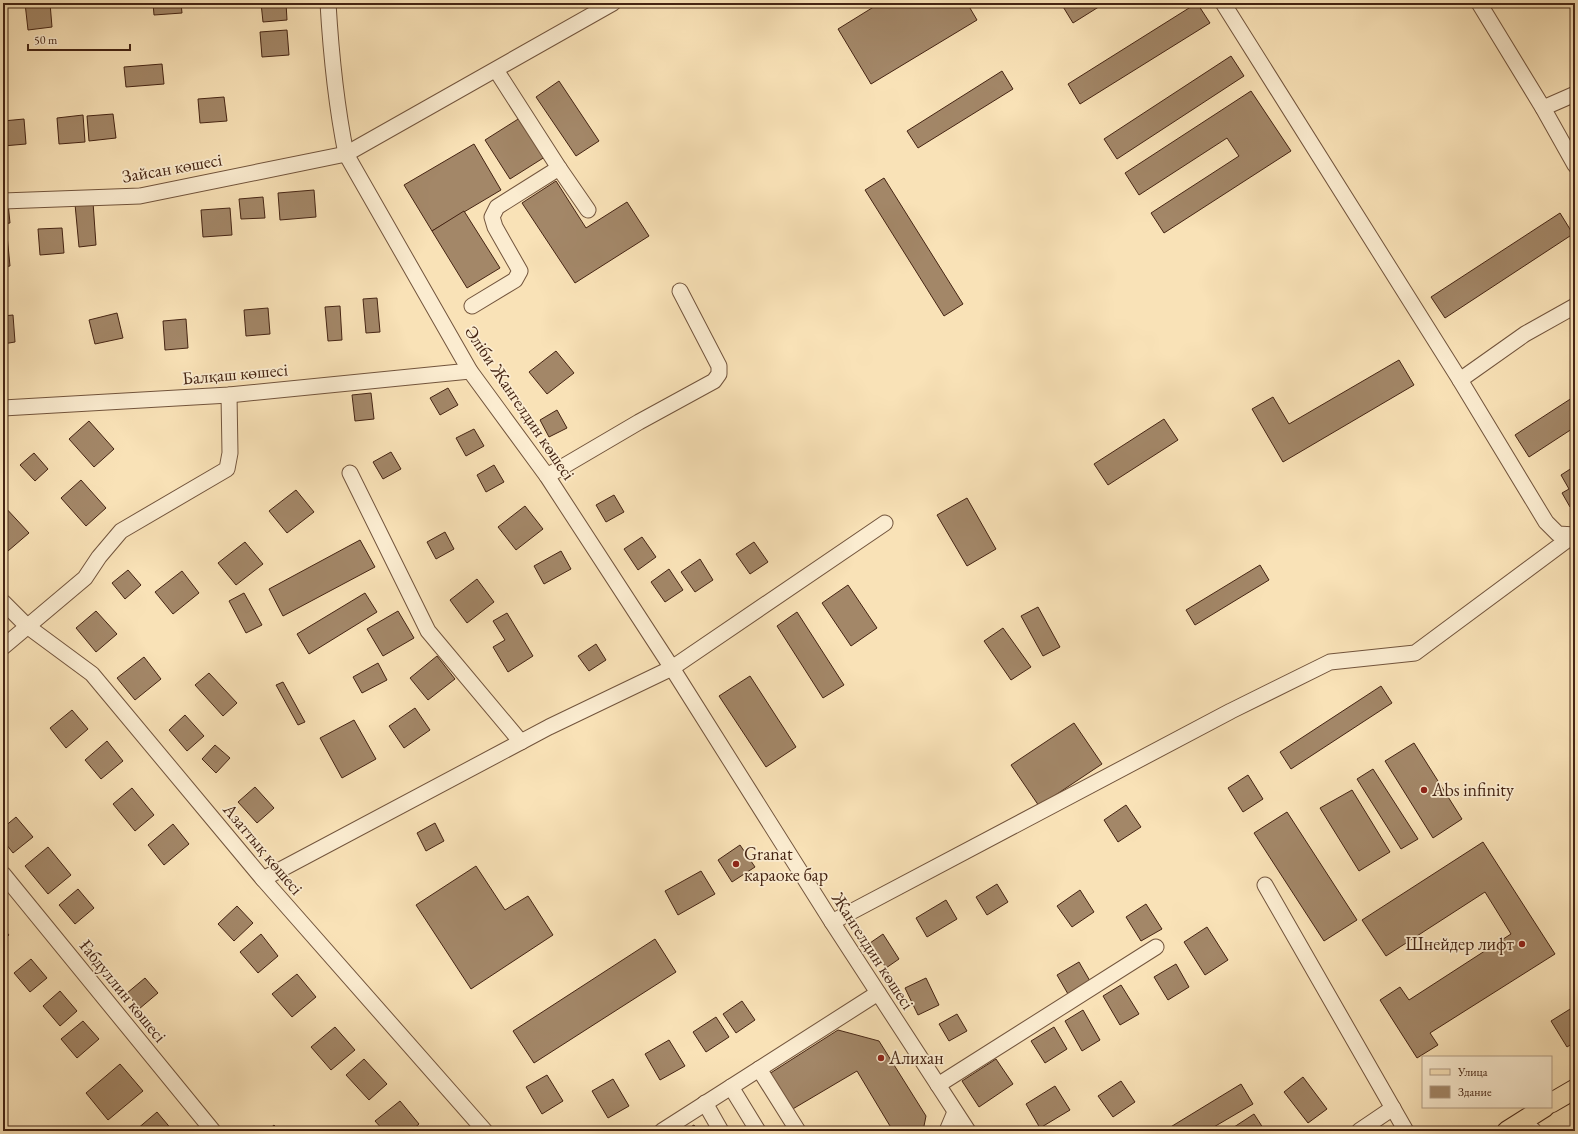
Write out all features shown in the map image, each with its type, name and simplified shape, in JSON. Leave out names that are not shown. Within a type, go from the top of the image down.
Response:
[{"type":"main road","points":[[1552,1103],[1575,1088]]},
{"type":"main road","points":[[1507,1131],[1529,1126],[1544,1108]]},
{"type":"street","name":"Әліби Жангелдин көшесі","points":[[328,3],[331,60],[338,115],[346,154],[470,371],[547,476],[672,668]]},
{"type":"street","name":"Зайсан көшесі","points":[[3,201],[140,196],[346,154],[613,3]]},
{"type":"street","points":[[1223,3],[1460,380],[1546,522],[1558,534],[1574,535]]},
{"type":"street","points":[[1479,3],[1543,108],[1575,165]]},
{"type":"street","points":[[496,70],[588,210]]},
{"type":"street","points":[[1543,108],[1575,94]]},
{"type":"street","points":[[472,306],[515,280],[520,271],[495,227],[492,216],[497,207],[559,168]]},
{"type":"street","points":[[547,476],[639,422],[714,382],[717,378],[719,366],[680,291]]},
{"type":"street","points":[[1460,380],[1525,334],[1575,306]]},
{"type":"street","name":"Балқаш көшесі","points":[[3,408],[229,395],[470,371]]},
{"type":"street","points":[[3,647],[85,578],[99,557],[121,531],[227,469],[230,453],[229,395]]},
{"type":"street","points":[[350,473],[428,631],[521,742]]},
{"type":"street","points":[[264,879],[521,742],[672,668],[885,522]]},
{"type":"street","points":[[832,922],[1224,715],[1330,662],[1415,653],[1574,535]]},
{"type":"street","name":"Азаттық көшесі","points":[[3,602],[27,626],[92,674],[264,879],[485,1131]]},
{"type":"street","name":"Жангелдин көшесі","points":[[672,668],[832,922],[968,1131]]},
{"type":"street","name":"Ғабдуллин көшесі","points":[[3,874],[213,1131]]},
{"type":"street","points":[[1265,885],[1406,1131]]},
{"type":"street","points":[[938,1085],[1156,947]]},
{"type":"street","points":[[662,1131],[878,993]]},
{"type":"street","points":[[759,1069],[798,1131]]},
{"type":"street","points":[[731,1087],[758,1131]]},
{"type":"street","points":[[704,1103],[721,1131]]},
{"type":"street","points":[[1359,1131],[1393,1108]]},
{"type":"street","points":[[947,1131],[955,1112]]},
{"type":"building","points":[[25,3],[50,3],[52,27],[28,30]]},
{"type":"building","points":[[153,3],[181,3],[182,13],[154,15]]},
{"type":"building","points":[[261,3],[286,3],[287,20],[263,22]]},
{"type":"building","points":[[880,3],[967,3],[977,20],[871,84],[838,29]]},
{"type":"building","points":[[1065,3],[1105,3],[1073,23],[1062,5]]},
{"type":"building","points":[[1197,3],[1210,23],[1080,104],[1068,84]]},
{"type":"building","points":[[287,30],[289,55],[262,57],[260,32]]},
{"type":"building","points":[[1231,56],[1244,76],[1117,159],[1104,139]]},
{"type":"building","points":[[162,64],[164,84],[126,87],[124,67]]},
{"type":"building","points":[[1002,71],[1013,89],[918,148],[907,131]]},
{"type":"building","points":[[559,81],[599,141],[576,156],[536,97]]},
{"type":"building","points":[[1251,91],[1291,151],[1164,233],[1151,213],[1239,156],[1227,138],[1139,195],[1125,173]]},
{"type":"building","points":[[224,97],[227,121],[200,123],[198,99]]},
{"type":"building","points":[[113,114],[116,138],[89,141],[87,116]]},
{"type":"building","points":[[83,115],[85,142],[59,144],[57,118]]},
{"type":"building","points":[[523,116],[548,155],[510,179],[485,140]]},
{"type":"building","points":[[24,119],[26,144],[3,146],[3,121]]},
{"type":"building","points":[[474,144],[501,190],[432,231],[404,185]]},
{"type":"building","points":[[884,178],[963,304],[944,316],[865,190]]},
{"type":"building","points":[[556,181],[586,228],[627,202],[649,236],[575,283],[522,203]]},
{"type":"building","points":[[314,190],[316,217],[280,220],[278,193]]},
{"type":"building","points":[[263,197],[265,218],[241,219],[239,199]]},
{"type":"building","points":[[93,202],[96,245],[79,247],[75,204]]},
{"type":"building","points":[[3,203],[8,203],[10,223],[3,224]]},
{"type":"building","points":[[230,208],[232,235],[203,237],[201,210]]},
{"type":"building","points":[[464,211],[500,268],[467,288],[432,231]]},
{"type":"building","points":[[1560,213],[1573,234],[1445,318],[1431,297]]},
{"type":"building","points":[[62,228],[64,253],[40,255],[38,229]]},
{"type":"building","points":[[7,235],[10,266],[3,267],[3,236]]},
{"type":"building","points":[[377,298],[380,332],[366,333],[363,299]]},
{"type":"building","points":[[340,306],[342,340],[328,341],[325,307]]},
{"type":"building","points":[[268,308],[270,334],[246,336],[244,310]]},
{"type":"building","points":[[117,313],[123,338],[95,344],[89,320]]},
{"type":"building","points":[[13,315],[15,342],[3,344],[3,316]]},
{"type":"building","points":[[186,319],[188,348],[165,350],[163,321]]},
{"type":"building","points":[[556,351],[574,373],[547,394],[529,372]]},
{"type":"building","points":[[1399,360],[1414,385],[1283,462],[1252,409],[1273,397],[1289,424]]},
{"type":"building","points":[[448,388],[458,405],[440,415],[430,398]]},
{"type":"building","points":[[371,393],[374,419],[355,421],[352,395]]},
{"type":"building","points":[[1575,396],[1575,427],[1529,457],[1515,435]]},
{"type":"building","points":[[557,410],[567,428],[549,437],[540,420]]},
{"type":"building","points":[[1164,419],[1178,440],[1108,485],[1094,464]]},
{"type":"building","points":[[89,421],[114,449],[94,467],[69,439]]},
{"type":"building","points":[[474,429],[484,446],[466,456],[456,438]]},
{"type":"building","points":[[391,452],[401,469],[383,479],[373,462]]},
{"type":"building","points":[[34,453],[48,469],[35,481],[20,465]]},
{"type":"building","points":[[494,465],[504,482],[486,492],[477,475]]},
{"type":"building","points":[[1575,466],[1575,504],[1570,507],[1562,493],[1569,489],[1561,475]]},
{"type":"building","points":[[81,480],[106,508],[86,526],[61,498]]},
{"type":"building","points":[[296,490],[314,512],[287,533],[269,511]]},
{"type":"building","points":[[614,495],[624,512],[606,522],[596,505]]},
{"type":"building","points":[[967,498],[996,549],[967,566],[937,515]]},
{"type":"building","points":[[3,505],[29,533],[8,551],[3,545]]},
{"type":"building","points":[[525,506],[543,529],[516,550],[498,527]]},
{"type":"building","points":[[445,532],[454,549],[436,559],[427,542]]},
{"type":"building","points":[[642,537],[656,557],[638,570],[624,549]]},
{"type":"building","points":[[360,540],[375,567],[283,616],[269,589]]},
{"type":"building","points":[[245,542],[263,564],[236,585],[218,563]]},
{"type":"building","points":[[754,542],[768,562],[750,574],[736,554]]},
{"type":"building","points":[[561,551],[571,569],[544,584],[534,566]]},
{"type":"building","points":[[700,559],[713,580],[695,592],[681,572]]},
{"type":"building","points":[[1260,565],[1269,580],[1195,625],[1186,610]]},
{"type":"building","points":[[669,569],[683,590],[665,602],[651,582]]},
{"type":"building","points":[[128,570],[141,585],[125,599],[112,583]]},
{"type":"building","points":[[182,571],[199,593],[173,614],[155,592]]},
{"type":"building","points":[[477,579],[494,602],[467,623],[450,600]]},
{"type":"building","points":[[848,585],[877,628],[851,646],[822,603]]},
{"type":"building","points":[[244,593],[262,625],[246,633],[229,601]]},
{"type":"building","points":[[365,593],[377,612],[309,654],[297,634]]},
{"type":"building","points":[[1038,607],[1060,647],[1043,656],[1021,616]]},
{"type":"building","points":[[96,611],[117,634],[96,652],[76,628]]},
{"type":"building","points":[[398,611],[414,638],[383,656],[367,629]]},
{"type":"building","points":[[797,612],[844,685],[823,698],[777,626]]},
{"type":"building","points":[[507,613],[533,656],[508,672],[493,647],[505,640],[493,621]]},
{"type":"building","points":[[1003,628],[1031,667],[1011,680],[984,641]]},
{"type":"building","points":[[596,644],[606,660],[589,671],[578,656]]},
{"type":"building","points":[[437,656],[455,679],[428,700],[410,678]]},
{"type":"building","points":[[144,657],[161,679],[135,700],[117,678]]},
{"type":"building","points":[[378,663],[387,680],[362,693],[353,677]]},
{"type":"building","points":[[209,673],[237,703],[223,716],[195,685]]},
{"type":"building","points":[[750,676],[796,747],[766,767],[719,696]]},
{"type":"building","points":[[283,682],[305,722],[298,725],[276,685]]},
{"type":"building","points":[[1381,686],[1392,703],[1291,769],[1280,752]]},
{"type":"building","points":[[415,708],[430,730],[404,748],[389,726]]},
{"type":"building","points":[[72,710],[88,729],[66,748],[50,728]]},
{"type":"building","points":[[185,715],[204,736],[187,751],[169,730]]},
{"type":"building","points":[[354,720],[376,759],[342,778],[320,738]]},
{"type":"building","points":[[1074,723],[1102,764],[1039,806],[1011,765]]},
{"type":"building","points":[[107,741],[123,761],[101,779],[85,760]]},
{"type":"building","name":"Abs infinity","points":[[1414,743],[1462,819],[1433,838],[1385,761]]},
{"type":"building","points":[[215,745],[230,758],[216,773],[202,759]]},
{"type":"building","points":[[1373,769],[1418,839],[1401,849],[1357,779]]},
{"type":"building","points":[[1248,775],[1263,799],[1243,812],[1228,788]]},
{"type":"building","points":[[255,787],[274,808],[257,823],[238,802]]},
{"type":"building","points":[[132,788],[154,815],[135,831],[113,804]]},
{"type":"building","points":[[1352,790],[1390,852],[1359,871],[1320,808]]},
{"type":"building","points":[[1126,805],[1141,827],[1118,842],[1104,820]]},
{"type":"building","points":[[1287,812],[1357,920],[1324,941],[1254,833]]},
{"type":"building","points":[[16,817],[33,837],[13,853],[3,840],[3,828]]},
{"type":"building","points":[[435,823],[444,841],[426,851],[417,833]]},
{"type":"building","points":[[173,824],[189,844],[164,865],[148,845]]},
{"type":"building","name":"Шнейдер лифт","points":[[1483,842],[1555,954],[1430,1033],[1438,1045],[1417,1058],[1380,1000],[1400,987],[1409,1000],[1511,934],[1485,892],[1386,956],[1362,920]]},
{"type":"building","name":"Granat караоке бар","points":[[740,845],[755,867],[732,882],[718,860]]},
{"type":"building","points":[[48,847],[71,875],[48,894],[25,866]]},
{"type":"building","points":[[1575,854],[1575,862],[1571,857]]},
{"type":"building","points":[[476,866],[505,910],[528,896],[553,935],[471,989],[416,905]]},
{"type":"building","points":[[701,871],[715,894],[678,915],[665,891]]},
{"type":"building","points":[[997,884],[1008,902],[987,915],[976,897]]},
{"type":"building","points":[[78,889],[94,908],[75,924],[59,905]]},
{"type":"building","points":[[1080,890],[1094,912],[1072,927],[1057,906]]},
{"type":"building","points":[[946,900],[957,919],[927,937],[916,918]]},
{"type":"building","points":[[1146,904],[1162,929],[1141,941],[1126,917]]},
{"type":"building","points":[[237,906],[253,923],[234,941],[218,924]]},
{"type":"building","points":[[1207,927],[1228,960],[1205,975],[1184,942]]},
{"type":"building","points":[[3,928],[9,935],[3,940]]},
{"type":"building","points":[[261,934],[278,956],[258,973],[240,952]]},
{"type":"building","points":[[883,934],[899,959],[886,968],[870,943]]},
{"type":"building","points":[[655,939],[676,972],[534,1063],[513,1031]]},
{"type":"building","points":[[31,959],[47,978],[30,992],[14,973]]},
{"type":"building","points":[[1079,962],[1090,981],[1068,994],[1057,975]]},
{"type":"building","points":[[1176,964],[1189,987],[1168,1000],[1154,977]]},
{"type":"building","points":[[297,974],[316,997],[292,1017],[272,994]]},
{"type":"building","points":[[145,978],[158,993],[139,1009],[127,993]]},
{"type":"building","points":[[926,978],[939,1005],[918,1015],[905,988]]},
{"type":"building","points":[[1121,985],[1139,1014],[1120,1025],[1103,996]]},
{"type":"building","points":[[60,991],[77,1011],[60,1026],[43,1006]]},
{"type":"building","points":[[742,1001],[755,1020],[736,1033],[723,1014]]},
{"type":"building","points":[[1575,1006],[1575,1042],[1567,1047],[1551,1021]]},
{"type":"building","points":[[1083,1010],[1100,1040],[1082,1051],[1065,1021]]},
{"type":"building","points":[[957,1014],[967,1031],[949,1041],[939,1024]]},
{"type":"building","points":[[716,1017],[729,1037],[706,1052],[693,1032]]},
{"type":"building","points":[[83,1021],[99,1039],[77,1058],[61,1039]]},
{"type":"building","points":[[335,1027],[355,1050],[331,1070],[311,1047]]},
{"type":"building","points":[[1054,1027],[1067,1049],[1045,1063],[1031,1041]]},
{"type":"building","points":[[838,1030],[879,1041],[926,1116],[923,1131],[893,1131],[857,1071],[791,1110],[769,1074]]},
{"type":"building","points":[[669,1040],[685,1066],[660,1080],[645,1054]]},
{"type":"building","points":[[364,1059],[387,1084],[369,1100],[346,1075]]},
{"type":"building","points":[[996,1059],[1013,1084],[979,1107],[962,1081]]},
{"type":"building","points":[[120,1064],[143,1091],[108,1120],[86,1093]]},
{"type":"building","points":[[547,1075],[563,1101],[542,1114],[526,1087]]},
{"type":"building","points":[[1303,1077],[1327,1109],[1308,1123],[1284,1092]]},
{"type":"building","points":[[613,1079],[629,1106],[608,1118],[592,1091]]},
{"type":"building","points":[[1121,1081],[1135,1102],[1113,1117],[1098,1096]]},
{"type":"building","points":[[1241,1084],[1253,1104],[1207,1131],[1164,1131]]},
{"type":"building","points":[[1055,1086],[1070,1110],[1040,1128],[1026,1104]]},
{"type":"building","points":[[400,1101],[419,1124],[411,1131],[384,1131],[375,1121]]},
{"type":"building","points":[[157,1112],[173,1131],[136,1130]]},
{"type":"building","points":[[1254,1114],[1265,1131],[1228,1131]]},
{"type":"building","points":[[274,1125],[280,1131],[267,1131]]},
{"type":"building","points":[[694,1125],[698,1131],[684,1131]]},
{"type":"building","points":[[22,1127],[25,1131],[17,1131]]},
{"type":"place","name":"Abs infinity","points":[[1424,790]]},
{"type":"place","name":"Granat караоке бар","points":[[736,864]]},
{"type":"place","name":"Шнейдер лифт","points":[[1522,944]]},
{"type":"place","name":"Алихан","points":[[881,1058]]}]
